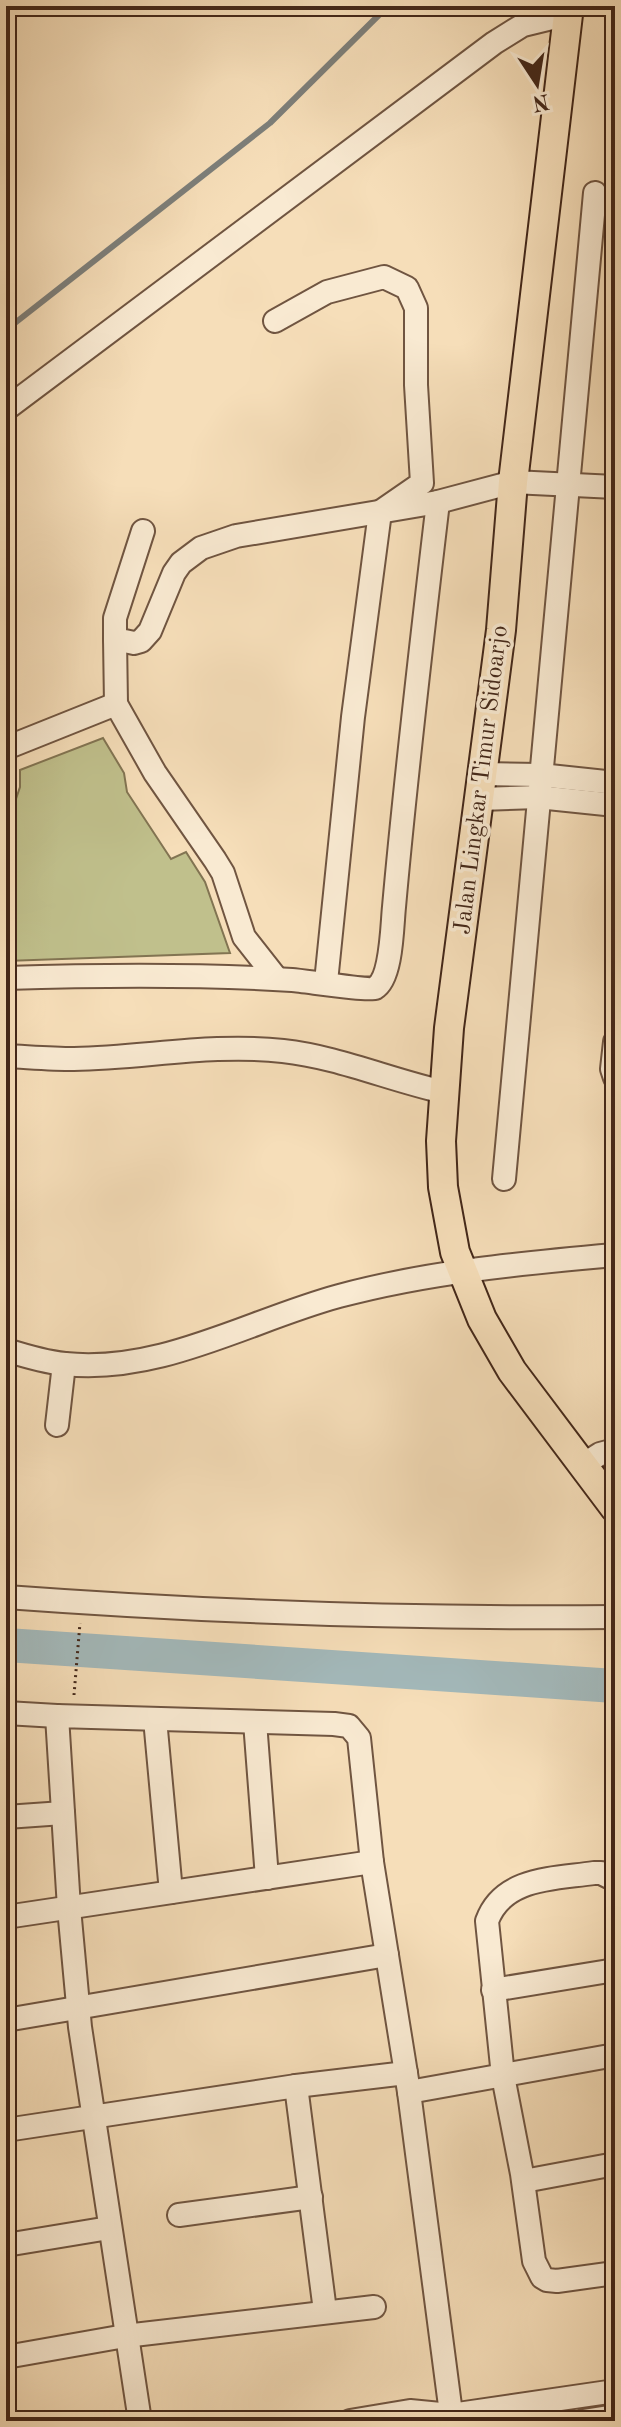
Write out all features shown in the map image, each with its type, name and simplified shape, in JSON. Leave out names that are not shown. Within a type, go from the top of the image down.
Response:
[{"type":"main road","name":"Jalan Lingkar Timur Sidoarjo","points":[[568,10],[513,482],[501,630],[449,1028],[444,1092],[443,1187],[462,1273],[482,1319],[512,1371],[615,1508]]},
{"type":"street","points":[[6,409],[494,43],[523,25],[568,10]]},
{"type":"street","points":[[504,1179],[595,193]]},
{"type":"street","points":[[275,321],[327,292],[384,277],[407,288],[416,308],[416,385],[422,483],[380,512],[353,717],[326,982]]},
{"type":"street","points":[[115,639],[134,643],[141,641],[150,631],[181,563],[201,548],[236,536],[438,502],[513,482],[615,487]]},
{"type":"street","points":[[6,978],[100,975],[277,979],[326,982],[363,990],[374,989],[381,982],[390,953],[403,803],[438,502]]},
{"type":"street","points":[[143,531],[115,618],[116,704],[155,773],[223,873],[244,937],[277,979]]},
{"type":"street","points":[[6,748],[116,704]]},
{"type":"street","points":[[481,787],[615,783]]},
{"type":"street","points":[[539,786],[615,805]]},
{"type":"street","points":[[615,1042],[612,1069],[615,1078]]},
{"type":"street","points":[[6,1056],[73,1059],[203,1048],[256,1049],[338,1061],[444,1092]]},
{"type":"street","points":[[6,1350],[64,1364],[113,1363],[178,1351],[341,1295],[462,1273],[615,1255]]},
{"type":"street","points":[[57,1425],[64,1364]]},
{"type":"street","points":[[581,1466],[600,1454],[615,1450]]},
{"type":"street","points":[[6,1597],[263,1614],[434,1618],[615,1617]]},
{"type":"street","points":[[6,1713],[349,1726],[359,1738],[372,1862],[407,2082],[451,2418]]},
{"type":"street","points":[[57,1716],[78,2009],[140,2421]]},
{"type":"street","points":[[155,1719],[171,1892]]},
{"type":"street","points":[[255,1722],[267,1878]]},
{"type":"street","points":[[6,1817],[63,1813]]},
{"type":"street","points":[[6,1917],[372,1862]]},
{"type":"street","points":[[615,1880],[594,1873],[522,1885],[506,1894],[491,1910],[487,1921],[503,2076],[524,2181],[534,2261],[542,2277],[557,2281],[615,2273]]},
{"type":"street","points":[[6,2020],[387,1955]]},
{"type":"street","points":[[493,1990],[615,1970]]},
{"type":"street","points":[[6,2130],[296,2086],[503,2076],[615,2055]]},
{"type":"street","points":[[296,2086],[325,2311]]},
{"type":"street","points":[[524,2181],[615,2164]]},
{"type":"street","points":[[179,2215],[311,2197]]},
{"type":"street","points":[[6,2245],[109,2228]]},
{"type":"street","points":[[6,2357],[125,2336],[374,2307]]},
{"type":"street","points":[[350,2421],[410,2411],[451,2418],[615,2391]]},
{"type":"street","points":[[583,2421],[615,2416]]},
{"type":"path","points":[[75,1679],[80,1620]]},
{"type":"green space","points":[[103,738],[124,773],[127,792],[171,859],[186,852],[205,882],[230,953],[6,961],[6,828],[20,787],[20,770]]},
{"type":"waterway","points":[[6,330],[270,123],[388,6]]},
{"type":"waterway","points":[[6,1645],[615,1686]]}]
